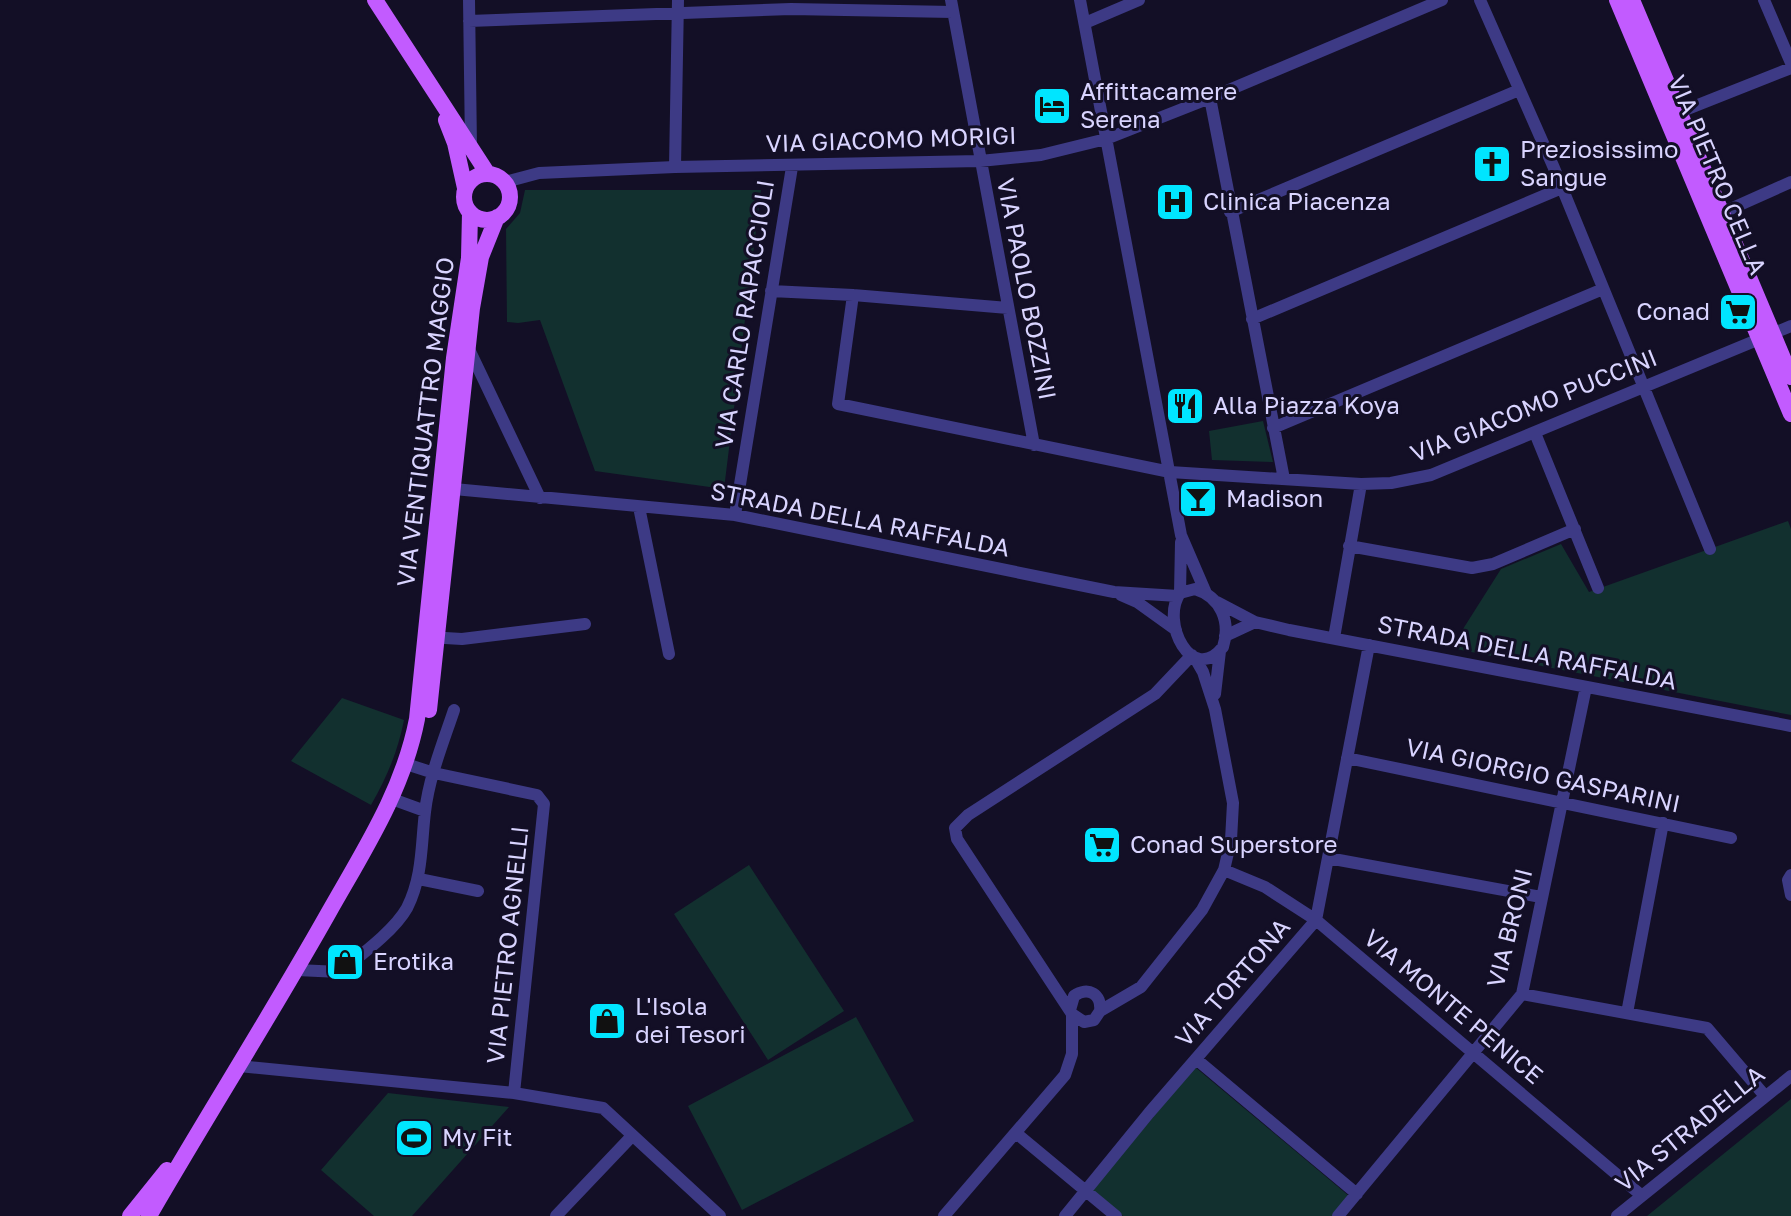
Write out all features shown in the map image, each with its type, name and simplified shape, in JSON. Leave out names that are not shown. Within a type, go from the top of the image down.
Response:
[{"type":"main road","name":"VIA VENTIQUATTRO MAGGIO","points":[[375,0],[488,174]]},
{"type":"main road","name":"VIA PIETRO CELLA","points":[[1617,0],[1674,115]]},
{"type":"main road","name":"VIA PIETRO CELLA","points":[[1632,0],[1674,115],[1766,336],[1791,414]]},
{"type":"main road","name":"VIA VENTIQUATTRO MAGGIO","points":[[431,638],[454,358],[469,258],[470,213],[464,201],[465,188],[455,143],[436,92]]},
{"type":"main road","points":[[465,188],[475,176],[488,174],[505,182]]},
{"type":"main road","name":"VIA VENTIQUATTRO MAGGIO","points":[[149,1216],[297,970],[410,765],[454,489],[476,278],[486,240],[497,217],[509,204],[509,189],[505,182]]},
{"type":"main road","points":[[470,213],[484,220],[497,217]]},
{"type":"main road","name":"VIA PIETRO CELLA","points":[[1766,336],[1791,377]]},
{"type":"main road","points":[[454,358],[457,375],[447,478],[454,489]]},
{"type":"main road","name":"VIA VENTIQUATTRO MAGGIO","points":[[127,1216],[194,1138]]},
{"type":"street","points":[[469,0],[471,147]]},
{"type":"street","points":[[1080,0],[1181,535],[1179,595],[1172,615],[1178,635],[1173,674]]},
{"type":"street","points":[[1085,23],[1139,0]]},
{"type":"street","name":"VIA GIACOMO MORIGI","points":[[505,182],[539,173],[980,161],[1041,155],[1106,139],[1442,0]]},
{"type":"street","points":[[1480,0],[1562,188],[1710,549]]},
{"type":"street","points":[[1674,115],[1791,66],[1764,0]]},
{"type":"street","points":[[469,21],[678,6],[952,6]]},
{"type":"street","points":[[675,167],[678,6]]},
{"type":"street","name":"VIA PAOLO BOZZINI","points":[[952,6],[1034,445]]},
{"type":"street","points":[[1230,212],[1519,90]]},
{"type":"street","points":[[1210,98],[1284,479]]},
{"type":"street","name":"VIA CARLO RAPACCIOLI","points":[[735,515],[792,167]]},
{"type":"street","points":[[1716,216],[1791,182]]},
{"type":"street","points":[[1252,319],[1562,188]]},
{"type":"street","points":[[1273,428],[1603,289]]},
{"type":"street","points":[[771,291],[1008,308]]},
{"type":"street","name":"VIA GIACOMO PUCCINI","points":[[853,295],[838,404],[1170,472],[1361,484],[1391,483],[1431,475],[1791,326]]},
{"type":"street","name":"VIA VENTIQUATTRO MAGGIO","points":[[468,347],[540,498]]},
{"type":"street","points":[[1535,433],[1598,588]]},
{"type":"street","points":[[1334,638],[1361,484]]},
{"type":"street","name":"STRADA DELLA RAFFALDA","points":[[454,489],[735,515],[1114,592],[1179,595],[1195,589],[1255,622],[1791,726]]},
{"type":"street","points":[[639,507],[669,654]]},
{"type":"street","points":[[1349,546],[1472,568],[1493,564],[1575,529]]},
{"type":"street","points":[[1181,535],[1206,593]]},
{"type":"street","name":"STRADA DELLA RAFFALDA","points":[[1114,592],[1137,602],[1178,635],[1203,672],[1215,709]]},
{"type":"street","points":[[944,1216],[1065,1075],[1089,1022],[1100,1011],[1141,987],[1202,910],[1224,870],[1231,840],[1233,803],[1215,709],[1215,684],[1225,636],[1225,621],[1217,602]]},
{"type":"street","points":[[1225,636],[1255,622]]},
{"type":"street","points":[[431,638],[462,639],[585,624]]},
{"type":"street","name":"VIA TORTONA","points":[[1065,1216],[1316,920],[1369,645]]},
{"type":"street","points":[[1089,1022],[1079,1021],[1071,1012],[957,839],[955,828],[979,807],[1155,694],[1193,657],[1211,659],[1220,651]]},
{"type":"street","name":"VIA BRONI","points":[[1338,1216],[1522,994],[1586,687]]},
{"type":"street","points":[[297,970],[340,972],[377,941],[405,911],[419,879],[425,811],[454,710]]},
{"type":"street","name":"VIA GIORGIO GASPARINI","points":[[1347,758],[1731,838]]},
{"type":"street","name":"VIA PIETRO AGNELLI","points":[[410,765],[537,795],[544,804],[514,1093]]},
{"type":"street","points":[[392,799],[425,811]]},
{"type":"street","points":[[1627,1013],[1663,823]]},
{"type":"street","points":[[1328,858],[1541,897]]},
{"type":"street","name":"VIA MONTE PENICE","points":[[1224,870],[1265,887],[1316,920],[1641,1195]]},
{"type":"street","points":[[1791,875],[1788,880],[1791,895]]},
{"type":"street","points":[[419,879],[478,891]]},
{"type":"street","points":[[1053,982],[1078,993],[1088,991],[1095,995],[1100,1001],[1100,1011]]},
{"type":"street","points":[[1072,1054],[1072,1000],[1078,993]]},
{"type":"street","points":[[1522,994],[1707,1028],[1765,1096]]},
{"type":"street","points":[[1095,995],[1127,997]]},
{"type":"street","points":[[1196,1059],[1357,1194]]},
{"type":"street","points":[[239,1066],[514,1093],[603,1108],[720,1216]]},
{"type":"street","name":"VIA STRADELLA","points":[[1617,1216],[1791,1076]]},
{"type":"street","points":[[1016,1133],[1116,1216]]},
{"type":"street","points":[[556,1216],[632,1136]]},
{"type":"green space","points":[[525,190],[761,190],[724,489],[595,471],[540,320],[507,322],[506,229],[520,213]]},
{"type":"green space","points":[[1263,421],[1273,462],[1212,460],[1209,431]]},
{"type":"green space","points":[[1788,521],[1791,529],[1791,715],[1451,648],[1501,569],[1561,544],[1589,592]]},
{"type":"green space","points":[[342,698],[404,720],[391,764],[371,805],[291,761]]},
{"type":"green space","points":[[749,865],[844,1011],[768,1060],[674,914]]},
{"type":"green space","points":[[856,1017],[914,1121],[742,1210],[688,1106]]},
{"type":"green space","points":[[1195,1067],[1349,1196],[1332,1216],[1123,1216],[1092,1190]]},
{"type":"green space","name":"My Fit","points":[[388,1093],[509,1107],[412,1216],[374,1216],[321,1170]]},
{"type":"green space","points":[[1791,1099],[1791,1216],[1647,1216]]},
{"type":"place","name":"Affittacamere Serena","points":[[1052,106]]},
{"type":"place","name":"Preziosissimo Sangue","points":[[1492,164]]},
{"type":"place","name":"Clinica Piacenza","points":[[1175,202]]},
{"type":"place","name":"Conad","points":[[1738,312]]},
{"type":"place","name":"Alla Piazza Koya","points":[[1185,406]]},
{"type":"place","name":"Madison","points":[[1198,499]]},
{"type":"place","name":"Conad Superstore","points":[[1102,845]]},
{"type":"place","name":"Erotika","points":[[345,962]]},
{"type":"place","name":"L'Isola dei Tesori","points":[[607,1021]]},
{"type":"place","name":"My Fit","points":[[414,1138]]}]
